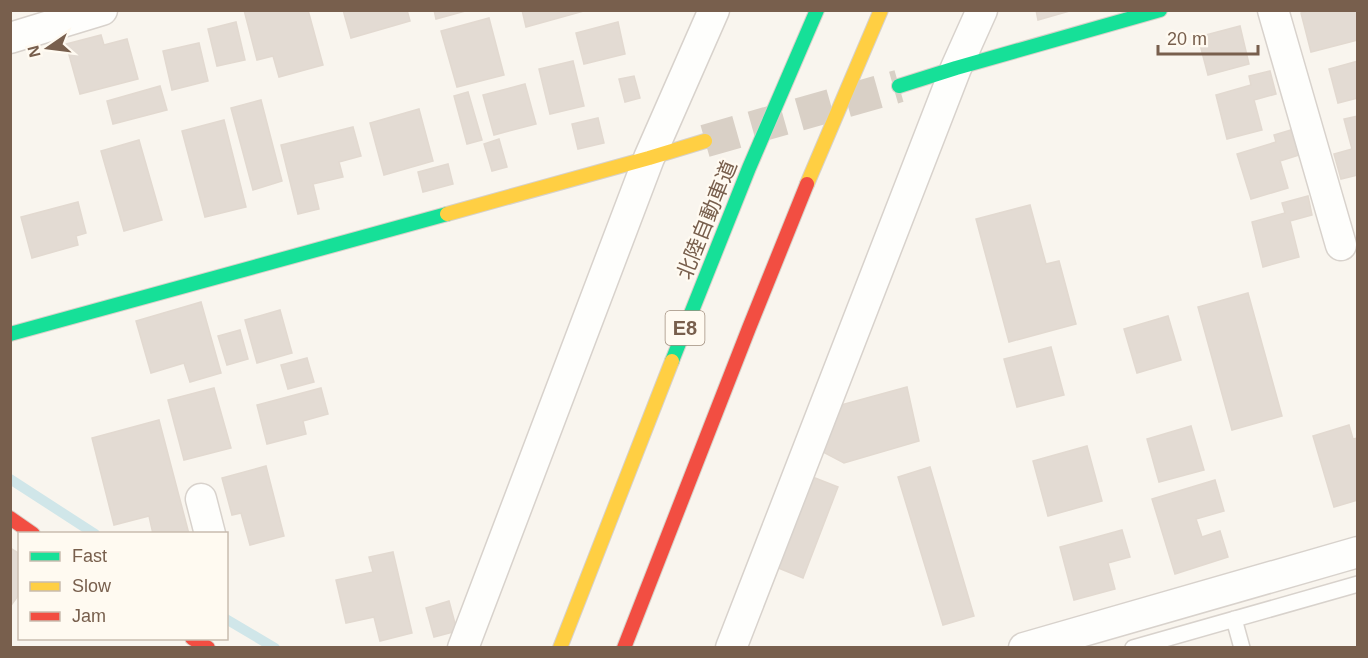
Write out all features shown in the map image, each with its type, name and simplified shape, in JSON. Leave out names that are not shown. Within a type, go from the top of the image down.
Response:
[{"type":"main road","name":"北陸自動車道","points":[[560,648],[661,386],[817,10]]},
{"type":"main road","points":[[624,648],[726,383],[851,77],[881,10]]},
{"type":"main road","points":[[899,86],[1160,10]]},
{"type":"main road","points":[[10,334],[705,141]]},
{"type":"main road","points":[[10,518],[30,532]]},
{"type":"main road","points":[[194,640],[208,648]]},
{"type":"street","points":[[10,38],[102,10]]},
{"type":"street","points":[[463,648],[649,158],[714,10]]},
{"type":"street","points":[[731,648],[956,68],[982,10]]},
{"type":"street","points":[[1273,10],[1341,245]]},
{"type":"street","points":[[201,499],[209,532]]},
{"type":"street","points":[[1024,648],[1358,552]]},
{"type":"lane","points":[[1133,648],[1358,584]]},
{"type":"lane","points":[[1234,619],[1242,648]]},
{"type":"building","points":[[244,10],[308,10],[323,65],[279,77],[273,56],[257,60]]},
{"type":"building","points":[[343,10],[407,10],[410,21],[351,38]]},
{"type":"building","points":[[434,10],[469,10],[436,19]]},
{"type":"building","points":[[522,10],[584,10],[584,11],[526,27]]},
{"type":"building","points":[[1036,10],[1073,10],[1038,20]]},
{"type":"building","points":[[1311,10],[1357,10],[1358,40],[1311,52],[1301,13]]},
{"type":"building","points":[[489,18],[504,75],[457,87],[441,31]]},
{"type":"building","points":[[236,22],[245,60],[217,66],[208,29]]},
{"type":"building","points":[[618,22],[625,54],[584,64],[576,33]]},
{"type":"building","points":[[1240,26],[1249,64],[1208,75],[1198,37]]},
{"type":"building","points":[[101,35],[104,45],[127,39],[138,79],[80,94],[66,44]]},
{"type":"building","points":[[199,43],[208,81],[172,90],[163,51]]},
{"type":"building","points":[[573,61],[584,106],[550,114],[539,69]]},
{"type":"building","points":[[1358,61],[1358,98],[1338,103],[1329,69]]},
{"type":"building","points":[[1270,71],[1276,94],[1254,100],[1262,130],[1227,139],[1216,95],[1251,85],[1249,76]]},
{"type":"building","points":[[634,76],[640,98],[625,102],[619,79]]},
{"type":"building","points":[[525,84],[536,124],[494,135],[483,95]]},
{"type":"building","points":[[160,86],[167,110],[113,124],[107,101]]},
{"type":"building","points":[[468,92],[482,140],[467,144],[454,96]]},
{"type":"building","points":[[261,100],[282,181],[253,190],[231,108]]},
{"type":"building","points":[[419,109],[433,161],[384,175],[370,123]]},
{"type":"building","points":[[1358,116],[1358,175],[1341,179],[1334,154],[1352,149],[1344,119]]},
{"type":"building","points":[[598,118],[604,143],[578,149],[572,124]]},
{"type":"building","points":[[224,120],[246,207],[205,217],[182,131]]},
{"type":"building","points":[[353,127],[361,156],[339,162],[343,177],[313,184],[319,209],[298,214],[281,145]]},
{"type":"building","points":[[1291,130],[1299,155],[1280,161],[1288,188],[1251,199],[1237,154],[1276,142],[1274,135]]},
{"type":"building","points":[[499,139],[507,167],[492,171],[484,144]]},
{"type":"building","points":[[139,140],[162,220],[124,231],[101,151]]},
{"type":"building","points":[[448,164],[453,184],[423,192],[418,172]]},
{"type":"building","points":[[1308,196],[1312,215],[1290,221],[1299,257],[1263,267],[1252,222],[1285,213],[1282,203]]},
{"type":"building","points":[[78,202],[86,233],[76,236],[78,245],[32,258],[21,217]]},
{"type":"building","points":[[1030,205],[1046,264],[1059,261],[1076,324],[1009,342],[976,219]]},
{"type":"building","points":[[1248,293],[1282,416],[1232,430],[1198,307]]},
{"type":"building","points":[[201,302],[221,373],[190,382],[184,363],[151,373],[136,321]]},
{"type":"building","points":[[280,310],[292,353],[257,363],[245,320]]},
{"type":"building","points":[[1168,316],[1181,360],[1137,373],[1124,329]]},
{"type":"building","points":[[240,330],[248,359],[227,365],[218,336]]},
{"type":"building","points":[[1051,347],[1064,395],[1017,407],[1004,359]]},
{"type":"building","points":[[307,358],[314,382],[288,389],[281,365]]},
{"type":"building","points":[[907,387],[919,441],[844,463],[821,451],[837,406]]},
{"type":"building","points":[[214,388],[231,448],[184,460],[168,400]]},
{"type":"building","points":[[321,388],[328,414],[303,421],[306,434],[267,444],[257,405]]},
{"type":"building","points":[[159,420],[188,532],[153,532],[149,516],[114,525],[92,438]]},
{"type":"building","points":[[1349,425],[1353,439],[1358,438],[1358,500],[1334,507],[1313,436]]},
{"type":"building","points":[[1191,426],[1204,470],[1159,482],[1147,439]]},
{"type":"building","points":[[1087,446],[1102,501],[1048,516],[1033,461]]},
{"type":"building","points":[[266,466],[284,536],[250,545],[241,513],[232,515],[222,478]]},
{"type":"building","points":[[930,467],[974,616],[943,625],[898,477]]},
{"type":"building","points":[[810,476],[838,487],[803,578],[776,567]]},
{"type":"building","points":[[1215,480],[1224,511],[1196,519],[1202,537],[1220,531],[1228,557],[1175,574],[1152,499]]},
{"type":"building","points":[[1122,530],[1130,557],[1108,563],[1115,589],[1074,600],[1060,547]]},
{"type":"building","points":[[10,548],[18,553],[18,596],[10,607]]},
{"type":"building","points":[[393,552],[412,633],[380,641],[374,617],[346,623],[336,580],[373,572],[369,557]]},
{"type":"building","points":[[449,601],[457,631],[434,637],[426,608]]},
{"type":"waterway","points":[[10,479],[92,532]]},
{"type":"waterway","points":[[228,620],[275,648]]},
{"type":"tunnel","points":[[705,141],[899,86]]},
{"type":"traffic: fast","points":[[672,361],[749,168],[817,10]]},
{"type":"traffic: fast","points":[[899,86],[1160,10]]},
{"type":"traffic: fast","points":[[10,334],[447,214]]},
{"type":"traffic: slow","points":[[807,184],[881,10]]},
{"type":"traffic: slow","points":[[447,214],[705,141]]},
{"type":"traffic: slow","points":[[560,648],[672,361]]},
{"type":"traffic: jam","points":[[624,648],[807,184]]},
{"type":"traffic: jam","points":[[10,518],[30,532]]},
{"type":"traffic: jam","points":[[195,640],[208,648]]}]
